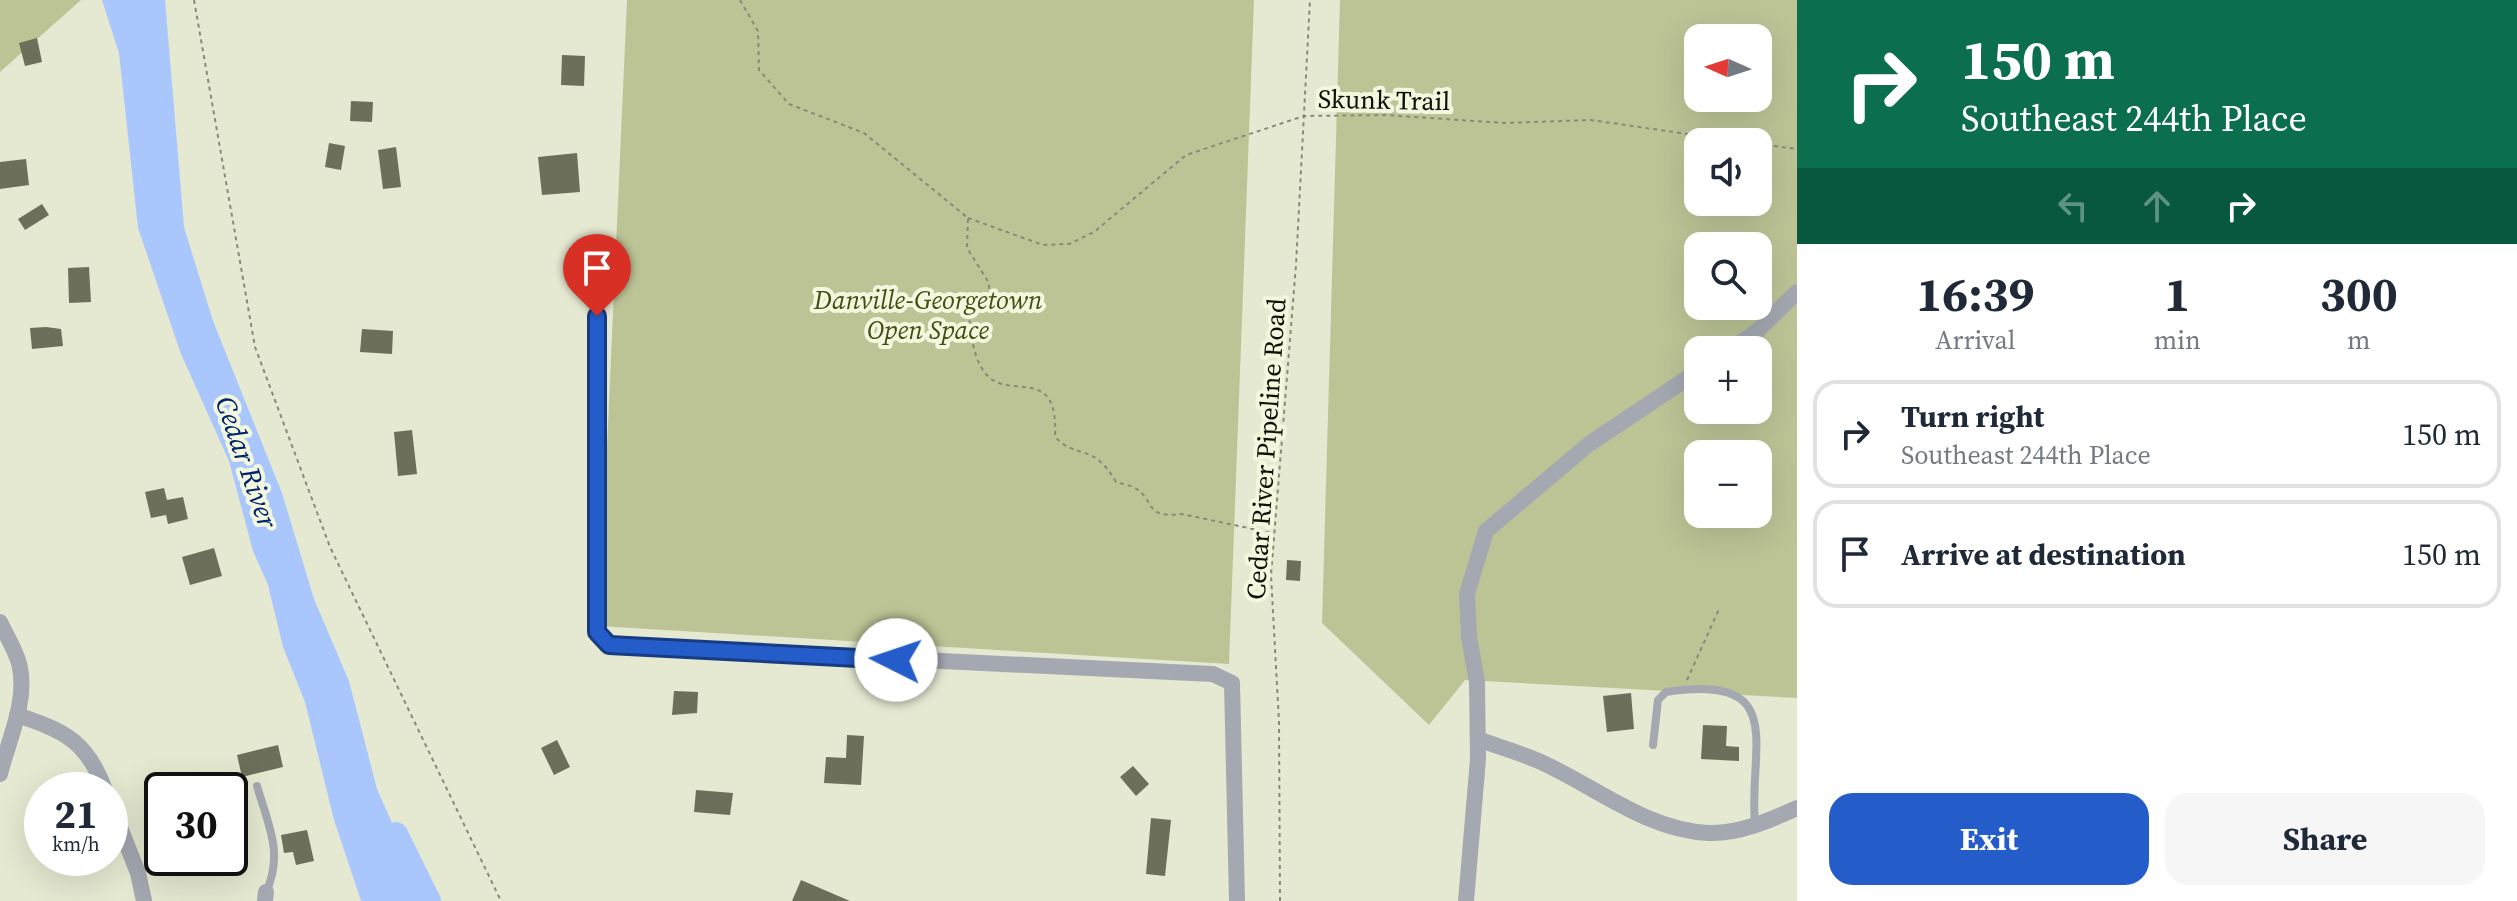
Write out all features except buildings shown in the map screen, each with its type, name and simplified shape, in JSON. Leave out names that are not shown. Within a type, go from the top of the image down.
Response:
[{"type":"street","points":[[1750,336],[1797,292]]},
{"type":"street","points":[[597,316],[597,632],[609,645],[1213,674],[1226,678],[1232,683],[1237,901]]},
{"type":"street","points":[[1466,901],[1478,739],[1477,682],[1469,637],[1467,594],[1486,531],[1589,444],[1684,380]]},
{"type":"street","points":[[0,622],[20,667],[17,715],[0,774]]},
{"type":"street","points":[[17,715],[71,737],[85,750],[96,772]]},
{"type":"street","points":[[1478,739],[1540,761],[1644,818],[1711,833],[1755,824],[1797,808]]},
{"type":"street","points":[[128,848],[144,901]]},
{"type":"lane","points":[[1653,745],[1658,700],[1666,692],[1686,689],[1731,695],[1754,711],[1757,727],[1755,824]]},
{"type":"lane","points":[[257,786],[276,853],[276,871],[265,896]]},
{"type":"path","points":[[194,0],[255,347],[330,547],[501,901]]},
{"type":"path","name":"Skunk Trail","points":[[740,0],[758,31],[759,70],[789,104],[864,133],[968,218],[1043,245],[1069,244],[1094,232],[1186,155],[1304,116],[1385,115],[1504,123],[1591,120],[1684,133]]},
{"type":"path","name":"Cedar River Pipeline Road","points":[[1280,901],[1278,707],[1271,575],[1296,265],[1310,0]]},
{"type":"path","points":[[1772,146],[1797,149]]},
{"type":"path","points":[[968,218],[967,248],[989,283],[989,294],[968,306],[975,349],[985,374],[999,384],[1025,384],[1044,394],[1056,416],[1055,437],[1073,449],[1094,454],[1105,464],[1116,482],[1137,489],[1151,509],[1167,516],[1182,514],[1274,534]]},
{"type":"path","points":[[1686,689],[1689,672],[1720,607]]},
{"type":"green space","points":[[0,0],[81,0],[0,72]]},
{"type":"green space","name":"Danville-Georgetown Open Space","points":[[627,0],[1254,0],[1229,664],[599,626]]},
{"type":"green space","points":[[1340,0],[1797,0],[1797,698],[1465,680],[1429,725],[1322,623]]},
{"type":"water","points":[[102,0],[165,0],[184,227],[213,321],[282,493],[314,599],[349,681],[377,789],[410,863],[417,901],[361,901],[334,820],[305,702],[283,647],[268,585],[253,551],[229,461],[181,354],[138,228],[119,53]]},
{"type":"waterway","name":"Cedar River","points":[[396,834],[429,901]]},
{"type":"route","points":[[597,316],[597,632],[609,645],[896,660]]}]
